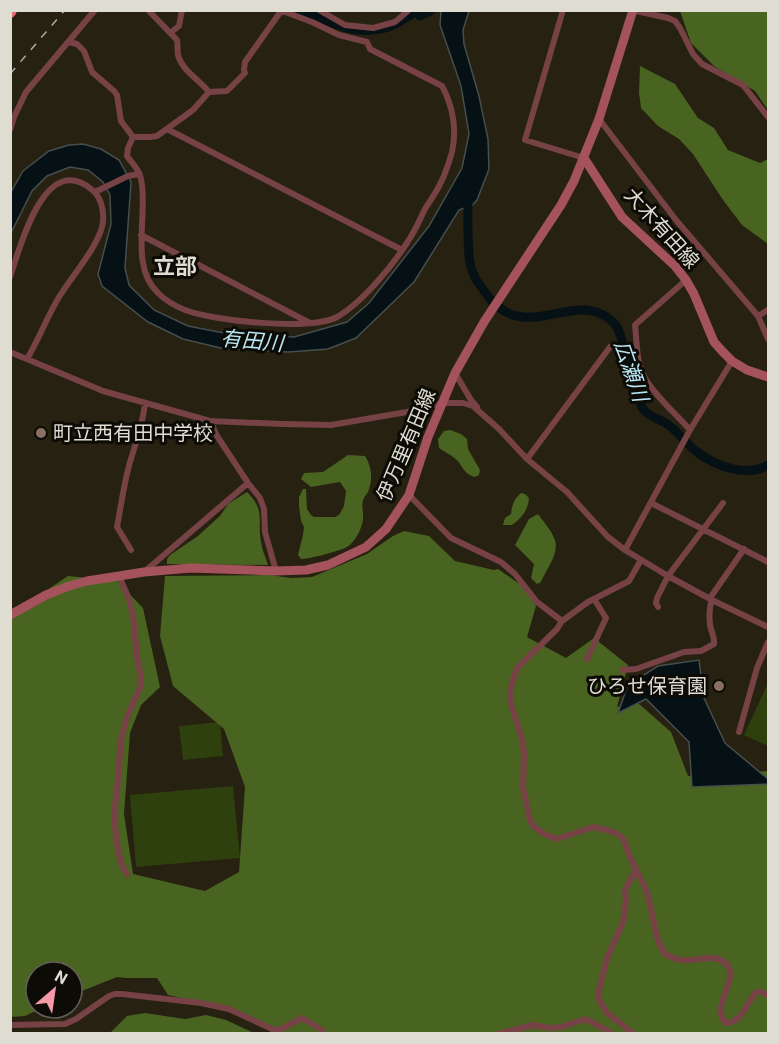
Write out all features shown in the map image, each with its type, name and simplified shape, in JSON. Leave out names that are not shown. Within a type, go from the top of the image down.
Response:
[{"type":"main road","points":[[584,158],[599,119],[632,11]]},
{"type":"main road","name":"大木有田線","points":[[584,158],[622,217],[675,266],[686,280],[714,342],[732,361],[747,370],[768,377]]},
{"type":"main road","name":"伊万里有田線","points":[[10,615],[46,595],[87,581],[190,568],[306,570],[328,565],[366,547],[386,529],[408,495],[428,437],[455,373],[484,322],[561,205],[584,158]]},
{"type":"street","points":[[11,127],[26,92],[95,10]]},
{"type":"street","points":[[148,10],[177,40],[178,55],[184,67],[209,92]]},
{"type":"street","points":[[170,33],[179,26],[182,10]]},
{"type":"street","points":[[319,10],[345,25],[373,28],[395,22],[409,10]]},
{"type":"street","points":[[563,10],[525,140],[584,158]]},
{"type":"street","points":[[280,11],[312,22],[339,35],[367,42],[370,49],[442,86],[448,96],[454,121],[452,151],[447,167],[411,237],[378,280],[353,306],[334,318],[318,323],[290,324],[209,317],[184,310],[166,301],[156,291],[148,281],[143,267],[141,235],[143,206],[140,174],[127,156],[133,137],[157,136],[193,110],[209,92],[227,92],[245,74],[246,63],[280,11]]},
{"type":"street","points":[[632,11],[675,21],[693,54],[702,64],[742,85],[768,117]]},
{"type":"street","points":[[68,42],[77,44],[84,51],[92,72],[117,95],[121,121],[133,137]]},
{"type":"street","points":[[599,119],[676,220],[758,316],[768,339]]},
{"type":"street","points":[[166,129],[402,250]]},
{"type":"street","points":[[95,192],[128,176],[140,174]]},
{"type":"street","points":[[10,277],[27,227],[39,202],[48,192],[57,184],[70,180],[87,185],[95,192],[102,205],[102,225],[93,245],[58,299],[27,358]]},
{"type":"street","points":[[141,235],[311,323]]},
{"type":"street","points":[[686,280],[635,325],[640,364],[644,376],[690,430]]},
{"type":"street","points":[[758,316],[768,310]]},
{"type":"street","points":[[527,459],[610,347]]},
{"type":"street","points":[[10,352],[103,391],[210,421],[332,425],[407,412],[443,403],[463,403],[481,412]]},
{"type":"street","points":[[625,550],[690,430],[732,361]]},
{"type":"street","points":[[455,373],[481,412],[527,459],[567,492],[608,537],[668,576],[768,627]]},
{"type":"street","points":[[131,550],[117,527],[129,464],[139,438],[145,403]]},
{"type":"street","points":[[210,421],[217,436],[260,498],[264,509],[265,532],[276,571]]},
{"type":"street","points":[[144,572],[248,483]]},
{"type":"street","points":[[408,495],[451,538],[501,562],[515,574],[537,602],[562,621]]},
{"type":"street","points":[[651,503],[768,562]]},
{"type":"street","points":[[657,607],[657,598],[668,576],[723,503]]},
{"type":"street","points":[[622,670],[636,669],[684,652],[710,648],[715,639],[710,626],[711,599],[744,549]]},
{"type":"street","points":[[641,560],[629,581],[594,599],[562,621],[557,629],[517,668],[510,696],[524,752],[523,788],[530,820],[533,826],[544,834],[557,839],[593,827],[618,834],[624,840],[647,892],[655,933],[665,954],[684,961],[719,959],[730,969],[728,986],[720,1010],[726,1023],[732,1023],[738,1019],[756,992],[768,995]]},
{"type":"street","points":[[119,576],[129,598],[133,616],[141,678],[140,688],[127,717],[121,739],[114,818],[118,851],[127,874]]},
{"type":"street","points":[[587,659],[606,618],[594,599]]},
{"type":"street","points":[[739,732],[757,668],[768,642]]},
{"type":"street","points":[[634,1034],[607,1013],[598,994],[607,958],[623,922],[625,890],[636,870]]},
{"type":"street","points":[[10,1025],[65,1024],[109,996],[122,994],[229,1009],[279,1030],[302,1018],[322,1030],[323,1034]]},
{"type":"street","points":[[498,1034],[533,1025],[549,1028],[561,1027],[585,1019],[613,1034]]},
{"type":"green space","points":[[680,11],[768,11],[768,110],[755,91],[714,66],[691,43]]},
{"type":"green space","points":[[640,66],[675,84],[698,118],[714,128],[728,150],[760,163],[768,159],[768,244],[742,225],[693,154],[679,139],[658,126],[641,108]]},
{"type":"green space","points":[[450,430],[467,439],[468,449],[480,470],[479,475],[475,477],[467,473],[456,459],[439,448],[438,439],[444,431]]},
{"type":"green space","points":[[348,455],[365,456],[370,469],[371,482],[363,500],[363,521],[360,530],[347,547],[301,559],[298,555],[304,527],[301,521],[299,497],[303,489],[306,489],[307,509],[314,517],[339,515],[344,506],[346,491],[340,482],[311,487],[301,479],[304,473],[323,472]]},
{"type":"green space","points":[[247,492],[259,510],[260,534],[268,565],[167,564],[170,555],[198,536],[220,516],[228,504]]},
{"type":"green space","points":[[521,493],[529,498],[526,510],[522,517],[512,525],[503,525],[505,518],[511,514],[515,500]]},
{"type":"green space","points":[[538,514],[553,535],[556,549],[541,582],[537,584],[531,578],[534,564],[515,545],[529,519]]},
{"type":"green space","points":[[404,531],[429,536],[455,561],[498,569],[527,589],[536,606],[527,637],[566,658],[594,638],[628,665],[617,707],[638,703],[671,732],[688,776],[719,772],[768,771],[768,1033],[274,1033],[231,1009],[168,995],[157,978],[117,977],[84,990],[84,960],[24,960],[24,1016],[11,1017],[11,614],[68,576],[117,581],[143,608],[160,687],[141,705],[130,733],[124,814],[133,874],[205,891],[239,872],[245,787],[224,729],[173,686],[160,636],[165,576],[312,577],[367,554]]},
{"type":"green space","points":[[768,686],[768,746],[744,735]]},
{"type":"green space","points":[[220,722],[223,756],[183,760],[179,726]]},
{"type":"green space","points":[[233,786],[240,858],[136,867],[130,795]]},
{"type":"green space","points":[[145,1013],[185,1019],[206,1015],[226,1020],[254,1033],[110,1033],[127,1016]]},
{"type":"water","name":"有田川","points":[[441,11],[469,11],[463,30],[464,44],[479,96],[488,139],[489,169],[477,200],[466,212],[464,208],[459,210],[414,282],[356,338],[328,349],[289,352],[225,349],[183,339],[148,322],[102,286],[98,274],[111,224],[110,195],[103,182],[88,170],[70,167],[47,176],[32,191],[11,233],[11,192],[23,171],[49,151],[69,145],[83,144],[101,149],[119,160],[131,182],[125,268],[129,285],[154,310],[188,326],[229,334],[294,337],[347,322],[369,303],[429,226],[462,168],[469,134],[461,86],[440,25]]},
{"type":"water","points":[[699,660],[704,698],[725,743],[768,779],[768,784],[692,787],[689,742],[646,699],[618,713],[628,685],[658,666]]},
{"type":"waterway","points":[[298,10],[341,26],[362,30],[389,27],[419,10]]},
{"type":"waterway","points":[[426,10],[420,16],[432,10]]},
{"type":"waterway","name":"広瀬川","points":[[468,200],[471,268],[487,295],[502,310],[518,316],[534,317],[582,310],[597,312],[612,321],[619,332],[631,379],[646,412],[671,427],[697,452],[722,466],[750,470],[768,465]]},
{"type":"railway","points":[[10,74],[65,10]]},
{"type":"place","name":"町立西有田中学校","points":[[41,433]]},
{"type":"place","name":"ひろせ保育園","points":[[719,686]]},
{"type":"district","name":"立部","points":[[175,266]]}]
